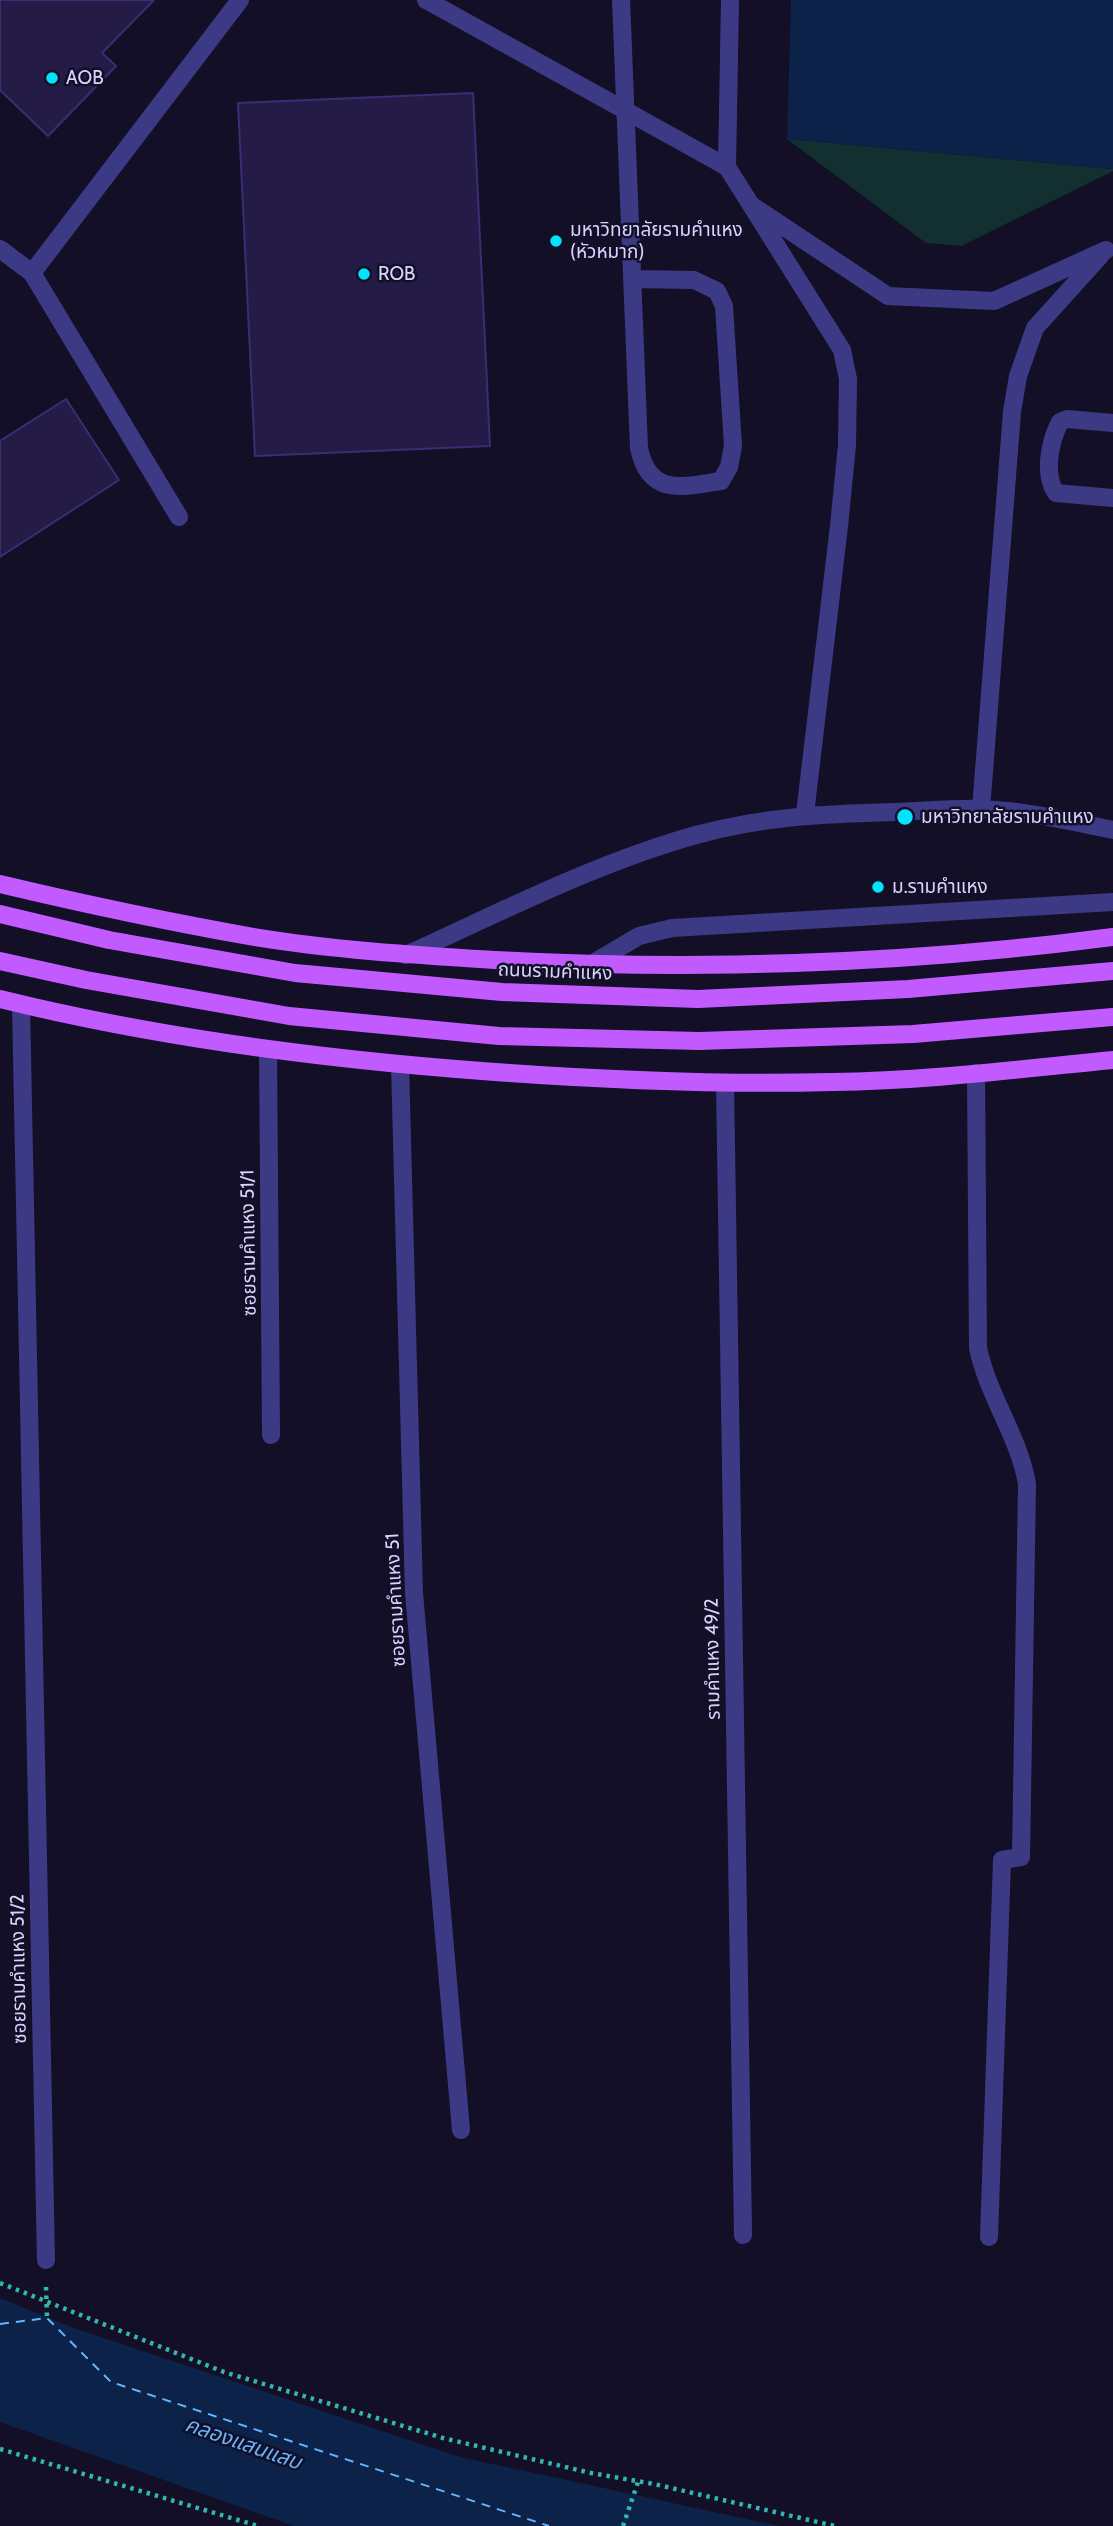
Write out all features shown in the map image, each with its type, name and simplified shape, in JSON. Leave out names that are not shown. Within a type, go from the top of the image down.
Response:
[{"type":"main road","name":"ถนนรามคำแหง","points":[[0,884],[255,937],[406,955],[590,965],[718,966],[828,962],[1113,937]]},
{"type":"main road","name":"ถนนรามคำแหง","points":[[0,914],[109,940],[295,973],[502,992],[698,999],[908,989],[1113,971]]},
{"type":"main road","points":[[0,961],[86,980],[289,1016],[499,1036],[699,1041],[913,1034],[1113,1017]]},
{"type":"main road","points":[[0,999],[146,1030],[268,1050],[400,1065],[566,1077],[725,1083],[835,1082],[976,1073],[1113,1060]]},
{"type":"street","points":[[32,273],[240,0]]},
{"type":"street","points":[[426,0],[726,167],[842,350],[848,379],[846,445],[805,814]]},
{"type":"street","points":[[621,0],[639,448],[641,461],[661,483],[677,488],[721,481],[729,467],[733,446],[724,306],[717,291],[694,280],[633,279]]},
{"type":"street","points":[[726,167],[730,0]]},
{"type":"street","points":[[751,205],[888,296],[994,301],[1109,246]]},
{"type":"street","points":[[981,809],[1012,412],[1018,376],[1035,328],[1109,246]]},
{"type":"street","points":[[0,249],[32,273],[179,517]]},
{"type":"street","points":[[1113,423],[1067,419],[1060,422],[1048,477],[1056,493],[1113,498]]},
{"type":"street","points":[[406,955],[640,854],[695,835],[755,821],[805,814],[981,809],[1027,814],[1113,830]]},
{"type":"street","points":[[590,965],[639,936],[672,928],[1113,902]]},
{"type":"street","name":"ซอยรามคำแหง 51/2","points":[[21,1004],[47,2260]]},
{"type":"street","name":"ซอยรามคำแหง 51/1","points":[[268,1050],[271,1435]]},
{"type":"street","name":"ซอยรามคำแหง 51","points":[[400,1065],[414,1593],[461,2130]]},
{"type":"street","points":[[976,1073],[978,1348],[984,1374],[1023,1461],[1027,1484],[1021,1857],[1002,1860],[989,2237]]},
{"type":"street","name":"รามคำแหง 49/2","points":[[725,1083],[743,2235]]},
{"type":"path","points":[[0,2283],[236,2376],[443,2438],[835,2526]]},
{"type":"path","points":[[45,2302],[47,2318]]},
{"type":"path","points":[[0,2449],[258,2526]]},
{"type":"path","points":[[624,2526],[638,2482]]},
{"type":"green space","points":[[787,139],[1113,171],[961,246],[926,243]]},
{"type":"water","points":[[791,0],[1113,0],[1113,169],[787,139]]},
{"type":"water","name":"คลองแสนแสบ","points":[[0,2298],[71,2327],[460,2457],[779,2526],[294,2526],[0,2422]]},
{"type":"building","name":"AOB","points":[[0,0],[154,0],[102,53],[116,66],[48,136],[0,90]]},
{"type":"building","name":"ROB","points":[[473,93],[490,446],[255,456],[238,103]]},
{"type":"building","points":[[66,399],[119,480],[0,557],[0,441]]},
{"type":"ferry route","points":[[0,2324],[47,2318],[111,2382],[549,2526]]},
{"type":"place","name":"AOB","points":[[52,78]]},
{"type":"place","name":"มหาวิทยาลัยรามคำแหง (หัวหมาก)","points":[[556,241]]},
{"type":"place","name":"ROB","points":[[364,274]]},
{"type":"place","name":"มหาวิทยาลัยรามคำแหง","points":[[905,817]]},
{"type":"place","name":"ม.รามคำแหง","points":[[878,887]]}]
